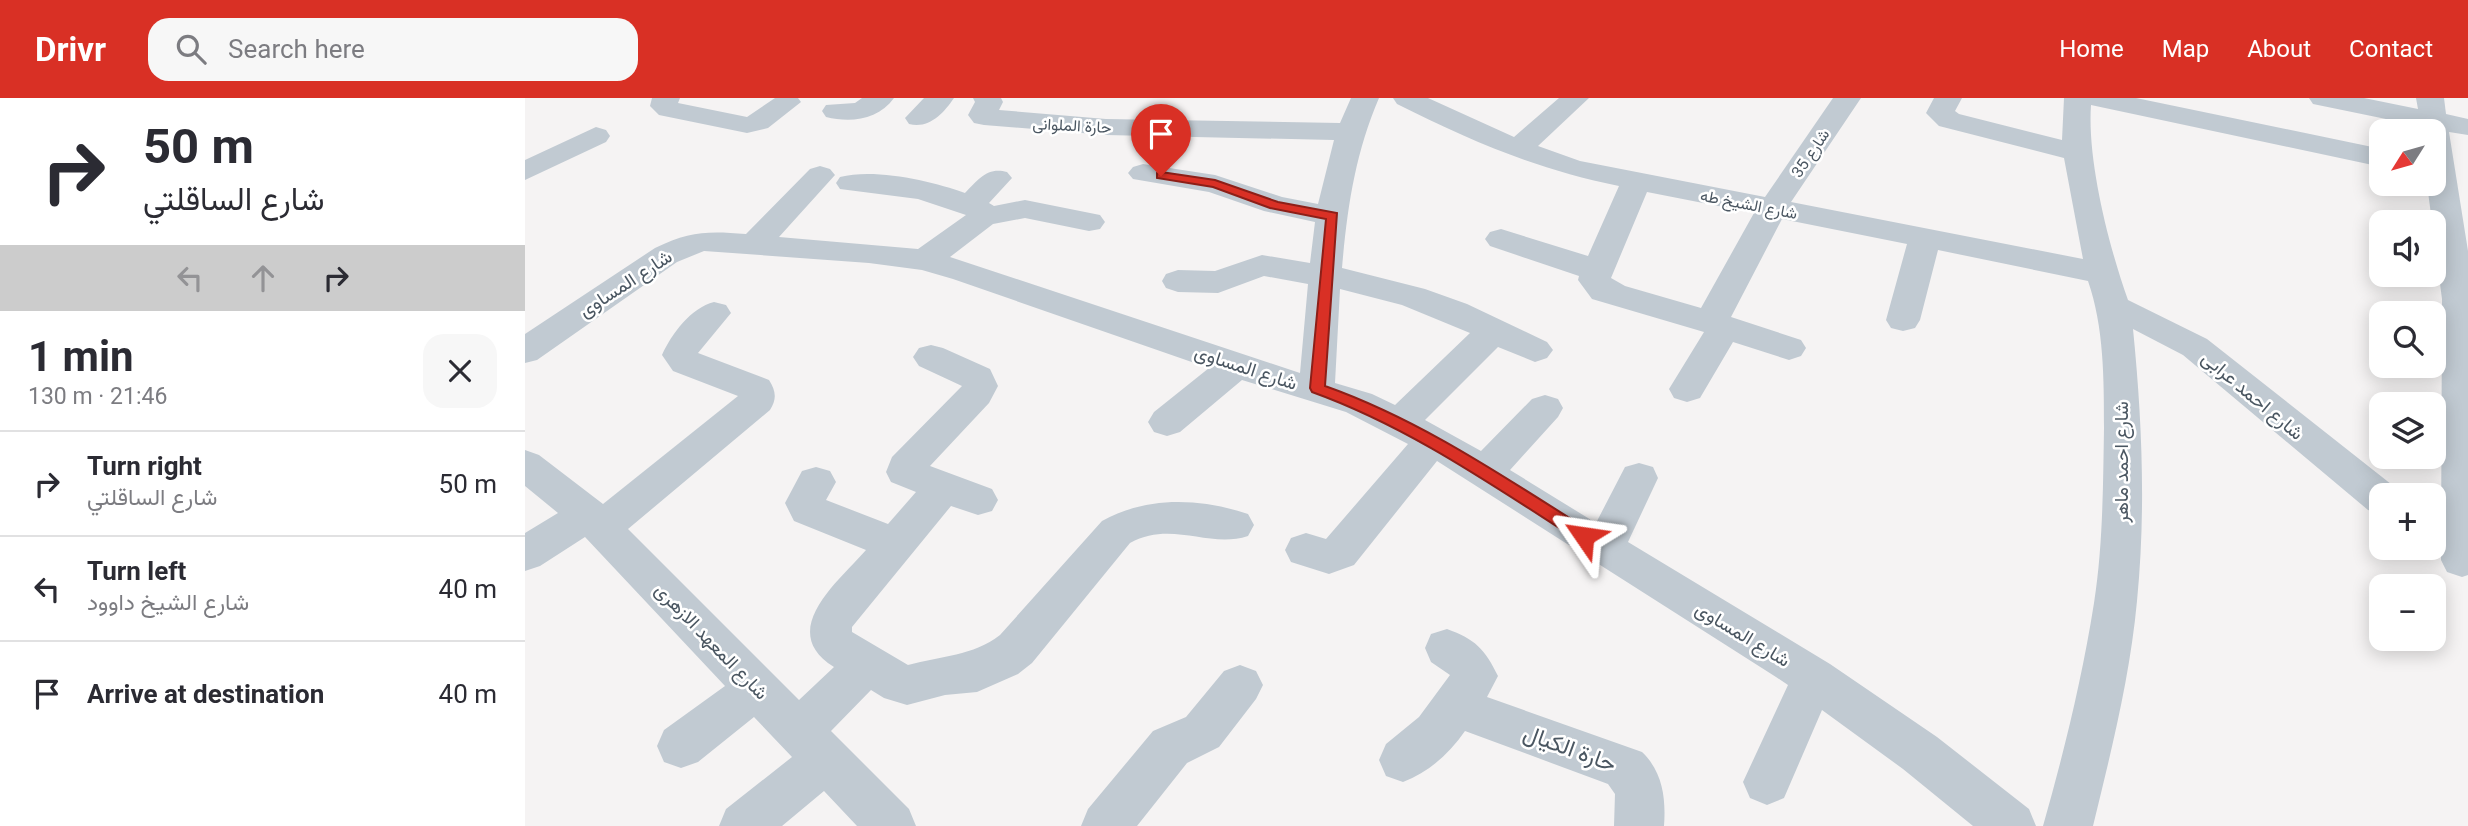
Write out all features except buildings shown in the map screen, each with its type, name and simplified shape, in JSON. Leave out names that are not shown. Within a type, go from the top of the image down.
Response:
[{"type":"street","points":[[666,98],[664,106],[676,112],[742,125],[782,115]]},
{"type":"street","points":[[836,111],[861,111],[880,98]]},
{"type":"street","points":[[919,118],[940,98]]},
{"type":"street","name":"حارة الملوانى","points":[[987,98],[989,102],[982,115],[984,117],[1033,123],[1106,127],[1210,118],[1351,132]]},
{"type":"street","points":[[1033,123],[1050,98]]},
{"type":"street","points":[[1106,127],[1120,98]]},
{"type":"street","points":[[1317,388],[1333,216],[1351,132],[1365,98]]},
{"type":"street","name":"شارع الشيخ طه","points":[[1407,98],[1483,136],[1573,168],[1925,238],[2108,290]]},
{"type":"street","points":[[1517,149],[1575,98]]},
{"type":"street","name":"شارع 35","points":[[1687,389],[1715,324],[1716,314],[1772,208],[1847,98]]},
{"type":"street","points":[[1948,98],[1940,113],[1949,120],[2077,153]]},
{"type":"street","name":"شارع احمد ماهر","points":[[2068,826],[2095,723],[2116,601],[2123,494],[2122,399],[2108,290],[2077,153],[2075,132],[2078,98]]},
{"type":"street","points":[[2097,98],[2369,155]]},
{"type":"street","points":[[2323,98],[2432,109],[2468,127]]},
{"type":"street","points":[[525,157],[568,127]]},
{"type":"street","points":[[525,171],[596,136]]},
{"type":"street","points":[[910,188],[929,161]]},
{"type":"street","points":[[1143,173],[1280,191],[1333,216]]},
{"type":"street","points":[[754,244],[820,175]]},
{"type":"street","points":[[924,260],[976,211],[997,178]]},
{"type":"street","points":[[1636,181],[1596,270],[1594,280],[1604,291],[1789,348]]},
{"type":"street","points":[[851,183],[910,188],[944,195],[976,211],[1025,209],[1089,222]]},
{"type":"street","points":[[2443,196],[2463,300],[2455,554]]},
{"type":"street","points":[[1903,320],[1925,238]]},
{"type":"street","points":[[1501,239],[1596,270]]},
{"type":"street","name":"شارع المساوى","points":[[525,351],[666,255],[684,246],[704,241],[924,260],[1236,365],[1317,388],[1417,431],[1814,678],[1920,753],[2011,826]]},
{"type":"street","points":[[1178,281],[1218,282],[1262,265],[1292,272],[1327,275],[1413,297],[1535,350]]},
{"type":"street","name":"شارع احمد عرابى","points":[[2108,290],[2155,325],[2195,347],[2369,488]]},
{"type":"street","points":[[525,554],[594,521],[757,401],[756,389],[686,362],[680,355],[685,343],[714,313]]},
{"type":"street","points":[[1306,550],[1329,557],[1339,553],[1417,431],[1494,330]]},
{"type":"street","points":[[931,357],[977,378],[980,386],[976,394],[906,467],[907,473],[961,493],[895,544],[829,626],[829,637],[836,645],[900,684],[907,685],[986,669],[1016,649],[1117,532],[1127,525],[1138,520],[1162,516],[1234,525]]},
{"type":"street","points":[[1167,422],[1236,365]]},
{"type":"street","points":[[1484,473],[1545,408]]},
{"type":"street","name":"شارع المعهد الازهرى","points":[[525,465],[594,521],[891,826]]},
{"type":"street","points":[[1604,548],[1639,478]]},
{"type":"street","points":[[816,482],[804,503],[808,510],[895,544]]},
{"type":"street","points":[[1403,760],[1445,725],[1475,676],[1468,662],[1447,648]]},
{"type":"street","points":[[744,826],[812,745],[867,664]]},
{"type":"street","points":[[1767,782],[1814,678]]},
{"type":"street","points":[[1106,826],[1170,747],[1202,732],[1240,685]]},
{"type":"street","points":[[681,746],[757,688]]},
{"type":"street","name":"حارة الكيال","points":[[1456,707],[1625,768],[1635,776],[1640,787],[1639,826]]},
{"type":"route","points":[[1161,176],[1198,180],[1234,189],[1290,209],[1333,216],[1317,388],[1400,422],[1433,440],[1584,536]]}]
